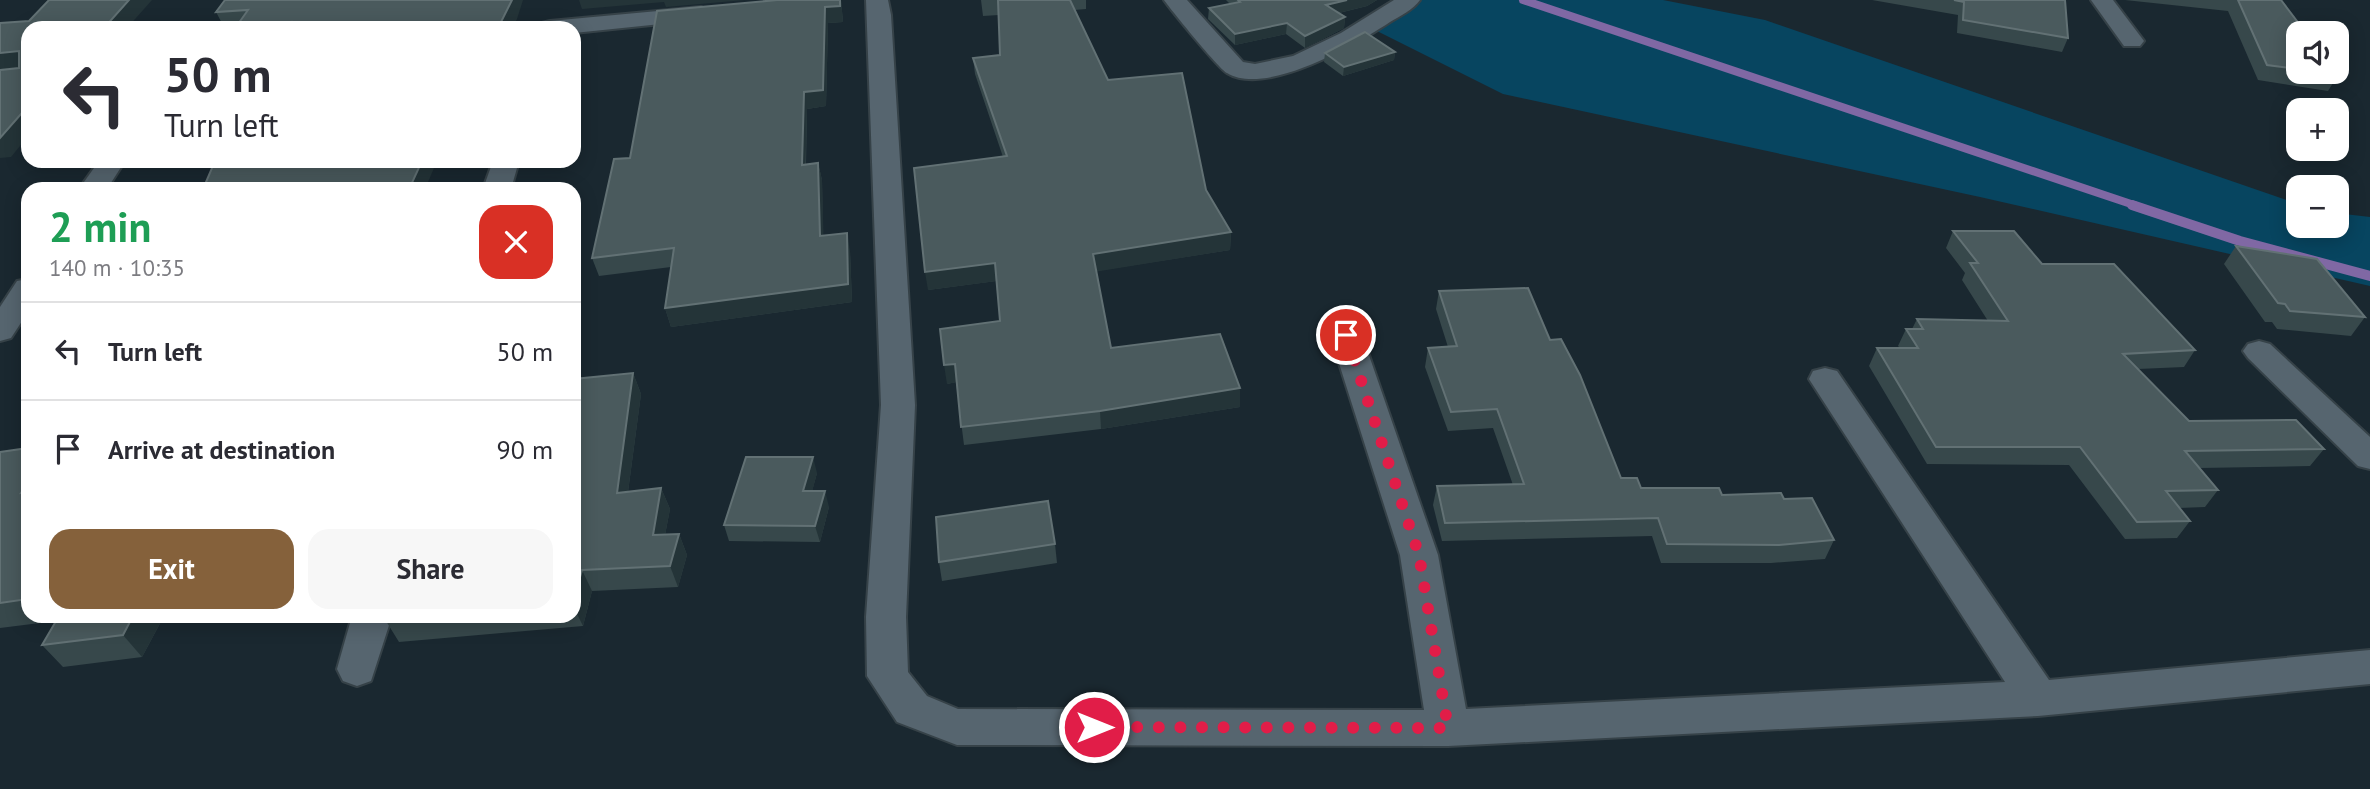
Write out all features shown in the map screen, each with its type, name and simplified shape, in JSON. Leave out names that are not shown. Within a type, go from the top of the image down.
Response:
[{"type":"street","points":[[877,0],[880,15],[898,405],[886,617],[888,676],[912,709],[957,727],[1448,728],[2038,698],[2370,667]]},
{"type":"street","points":[[1175,0],[1235,68],[1262,71],[1298,62],[1368,26],[1409,0]]},
{"type":"street","points":[[2102,0],[2132,41]]},
{"type":"street","points":[[566,21],[717,12]]},
{"type":"street","points":[[0,331],[21,299]]},
{"type":"street","points":[[1346,335],[1419,555],[1448,728]]},
{"type":"street","points":[[2259,351],[2370,457]]},
{"type":"street","points":[[1825,379],[2038,698]]},
{"type":"street","points":[[357,669],[370,623]]},
{"type":"shaded area","points":[[1414,0],[1663,0],[1765,20],[2286,200],[2286,238],[2349,238],[2349,215],[2370,217],[2370,286],[1980,197],[1503,94],[1373,29]]},
{"type":"building","points":[[49,0],[129,0],[110,21],[29,21]]},
{"type":"building","points":[[225,0],[512,0],[502,21],[240,21],[248,10],[216,12]]},
{"type":"building","points":[[777,0],[840,0],[840,6],[825,7],[823,90],[804,92],[802,165],[818,163],[820,236],[847,233],[848,284],[665,308],[674,248],[592,258],[614,159],[630,158],[657,11]]},
{"type":"building","points":[[998,0],[1070,0],[1108,80],[1182,73],[1206,190],[1231,232],[1093,254],[1111,348],[1220,334],[1240,388],[1100,411],[961,427],[955,364],[944,365],[940,329],[1000,321],[995,263],[925,272],[914,168],[1007,156],[973,58],[1000,55]]},
{"type":"building","points":[[1238,0],[1347,0],[1326,5],[1345,17],[1305,36],[1287,23],[1235,34],[1209,8],[1240,2]]},
{"type":"building","points":[[1954,0],[2065,0],[2068,38],[1963,20],[1964,2]]},
{"type":"building","points":[[2238,0],[2281,0],[2297,21],[2286,21],[2286,67],[2267,65]]},
{"type":"building","points":[[21,22],[21,114],[0,138],[0,70],[19,68],[19,51],[0,53],[0,23]]},
{"type":"building","points":[[1365,32],[1395,52],[1344,67],[1325,53]]},
{"type":"building","points":[[212,168],[419,168],[412,182],[206,182]]},
{"type":"building","points":[[1953,231],[2014,231],[2042,264],[2114,264],[2195,350],[2123,354],[2189,421],[2296,420],[2324,449],[2185,451],[2218,490],[2166,491],[2190,521],[2137,522],[2080,447],[1936,447],[1877,348],[1918,348],[1906,329],[1923,329],[1917,319],[2008,321],[1970,263],[1978,263]]},
{"type":"building","points":[[2236,246],[2317,259],[2365,317],[2290,311],[2285,304],[2278,303]]},
{"type":"building","points":[[1528,288],[1550,340],[1561,339],[1580,375],[1621,478],[1637,478],[1641,488],[1719,488],[1722,495],[1781,493],[1784,499],[1812,498],[1834,540],[1779,545],[1667,544],[1658,518],[1445,523],[1437,486],[1524,484],[1497,409],[1451,412],[1428,348],[1457,346],[1439,291]]},
{"type":"building","points":[[633,373],[617,493],[661,488],[653,535],[679,534],[670,566],[582,570],[581,574],[581,378]]},
{"type":"building","points":[[21,449],[21,600],[0,603],[0,452]]},
{"type":"building","points":[[746,457],[813,457],[803,491],[825,491],[815,526],[724,525]]},
{"type":"building","points":[[1048,501],[1055,544],[939,562],[936,517]]},
{"type":"building","points":[[55,623],[129,623],[123,635],[42,645]]},
{"type":"waterway","points":[[1523,0],[2137,206]]},
{"type":"waterway","points":[[2132,205],[2240,241],[2370,276]]},
{"type":"route","points":[[1094,727],[1448,728],[1419,555],[1346,335]]}]
